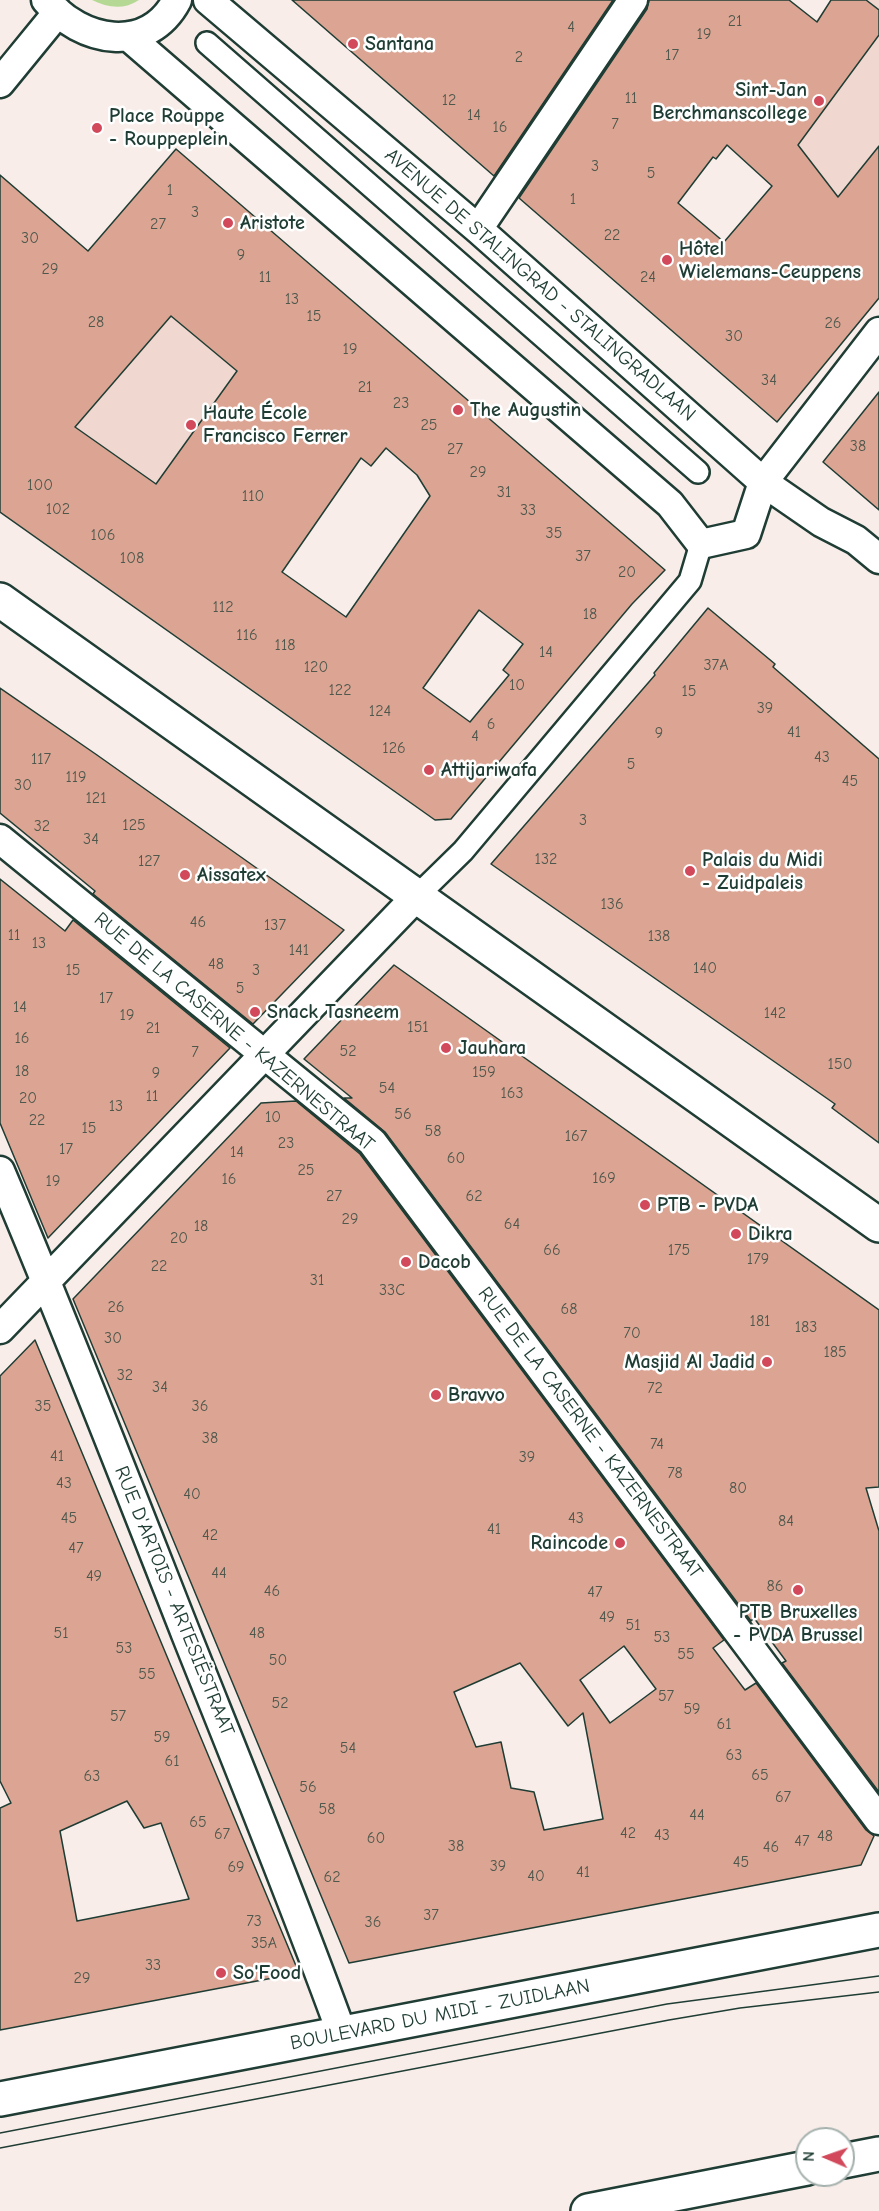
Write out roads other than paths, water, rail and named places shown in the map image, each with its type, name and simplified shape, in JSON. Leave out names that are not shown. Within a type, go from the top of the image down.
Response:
[{"type":"main road","points":[[0,600],[879,1225]]},
{"type":"main road","name":"BOULEVARD DU MIDI - ZUIDLAAN","points":[[0,2099],[879,1930]]},
{"type":"main road","points":[[855,2159],[879,2154]]},
{"type":"main road","points":[[588,2211],[795,2170]]},
{"type":"street","points":[[0,83],[52,6],[85,30],[116,37],[129,37],[154,28],[164,20],[177,0]]},
{"type":"street","name":"AVENUE DE STALINGRAD - STALINGRADLAAN","points":[[208,0],[478,230],[763,482],[821,522],[856,540],[879,559]]},
{"type":"street","points":[[478,230],[633,0]]},
{"type":"street","points":[[129,37],[670,504],[701,544]]},
{"type":"street","points":[[207,43],[698,472]]},
{"type":"street","points":[[701,544],[746,534],[763,482],[879,332]]},
{"type":"street","points":[[0,1329],[263,1053],[463,851],[690,581],[701,544]]},
{"type":"street","name":"RUE DE LA CASERNE - KAZERNESTRAAT","points":[[0,839],[372,1142],[879,1820]]},
{"type":"street","name":"RUE D'ARTOIS - ARTESIËSTRAAT","points":[[0,1171],[46,1279],[318,1965],[342,2034]]},
{"type":"tram line","points":[[0,2133],[667,2004],[879,1976]]},
{"type":"tram line","points":[[0,2148],[669,2020],[740,2008],[879,1992]]},
{"type":"place","name":"Santana","points":[[353,44]]},
{"type":"place","name":"Sint-Jan Berchmanscollege","points":[[819,101]]},
{"type":"place","name":"Place Rouppe - Rouppeplein","points":[[97,128]]},
{"type":"place","name":"Aristote","points":[[228,223]]},
{"type":"place","name":"Hôtel Wielemans-Ceuppens","points":[[667,260]]},
{"type":"place","name":"The Augustin","points":[[458,410]]},
{"type":"place","name":"Haute École Francisco Ferrer","points":[[191,425]]},
{"type":"place","name":"Attijariwafa","points":[[429,770]]},
{"type":"place","name":"Palais du Midi - Zuidpaleis","points":[[690,871]]},
{"type":"place","name":"Aissatex","points":[[185,875]]},
{"type":"place","name":"Snack Tasneem","points":[[255,1012]]},
{"type":"place","name":"Jauhara","points":[[446,1048]]},
{"type":"place","name":"PTB - PVDA","points":[[645,1205]]},
{"type":"place","name":"Dikra","points":[[736,1234]]},
{"type":"place","name":"Dacob","points":[[406,1262]]},
{"type":"place","name":"Masjid Al Jadid","points":[[767,1362]]},
{"type":"place","name":"Bravvo","points":[[436,1395]]},
{"type":"place","name":"Raincode","points":[[620,1543]]},
{"type":"place","name":"PTB Bruxelles - PVDA Brussel","points":[[798,1590]]},
{"type":"place","name":"So'Food","points":[[221,1973]]}]
